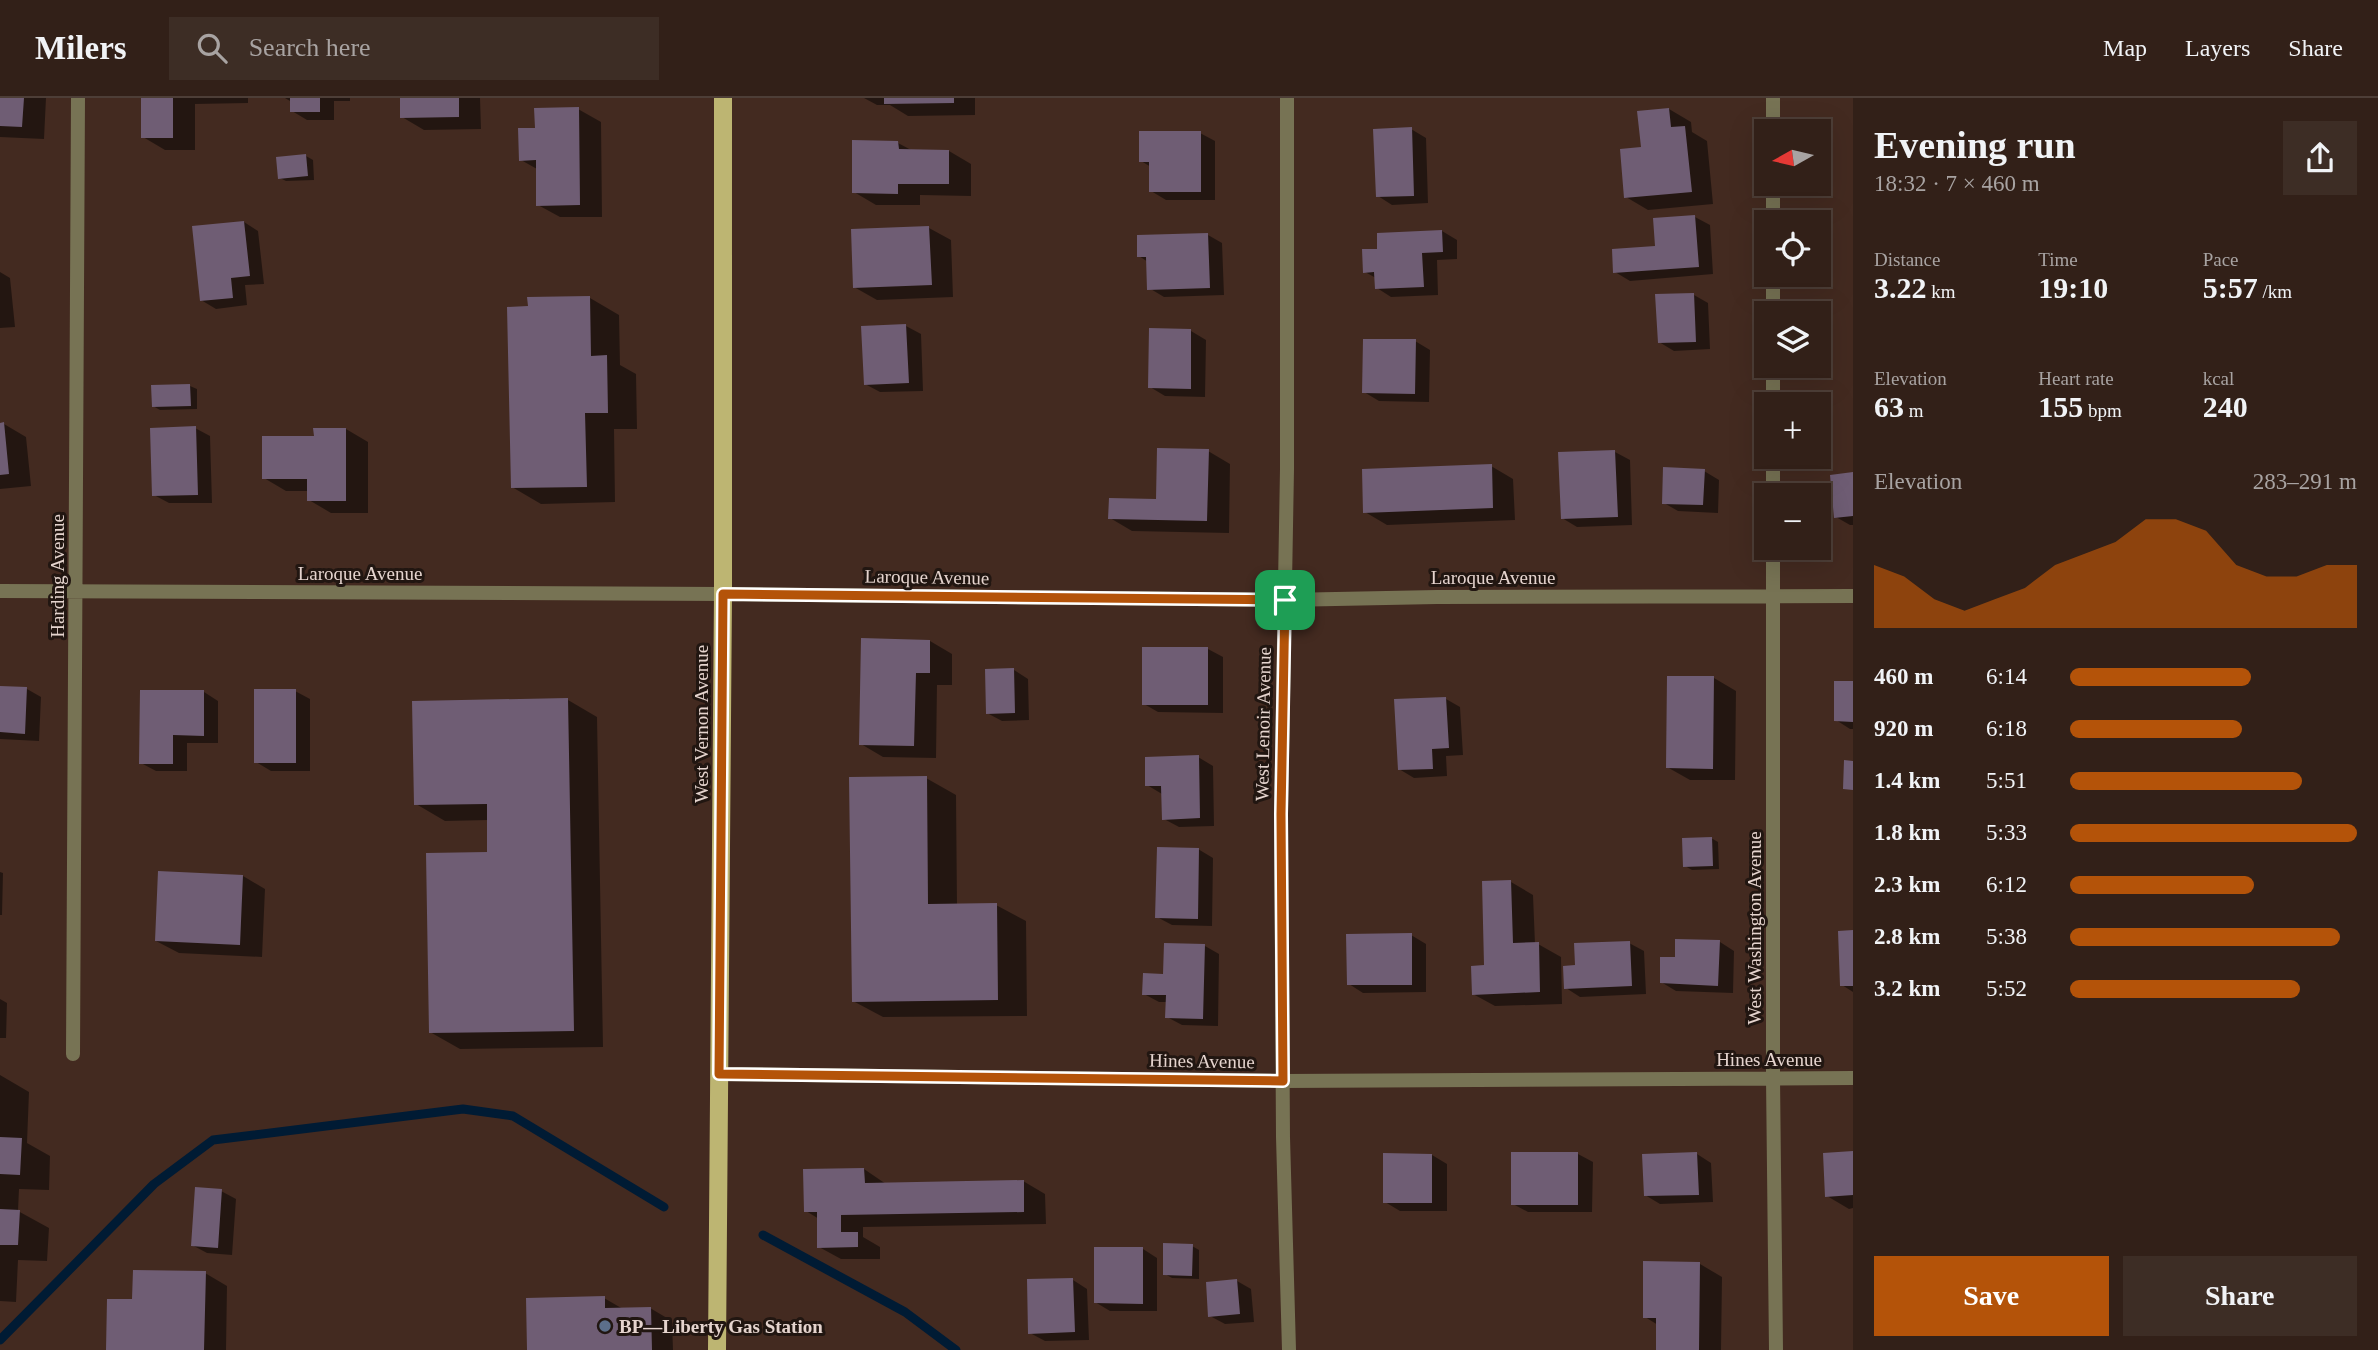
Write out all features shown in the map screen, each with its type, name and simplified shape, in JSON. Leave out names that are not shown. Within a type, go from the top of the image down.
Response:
[{"type":"main road","name":"West Vernon Avenue","points":[[717,1350],[723,594],[723,98]]},
{"type":"street","name":"Harding Avenue","points":[[73,1054],[78,98]]},
{"type":"street","name":"West Lenoir Avenue","points":[[1287,98],[1285,600],[1281,814],[1289,1350]]},
{"type":"street","points":[[1773,98],[1773,119]]},
{"type":"street","name":"West Washington Avenue","points":[[1773,560],[1776,1350]]},
{"type":"street","name":"Laroque Avenue","points":[[0,591],[1285,600],[1437,597],[1853,597]]},
{"type":"street","name":"Hines Avenue","points":[[719,1074],[1283,1081],[1853,1078]]},
{"type":"building","points":[[0,98],[24,98],[22,127],[0,126]]},
{"type":"building","points":[[141,98],[173,98],[173,138],[141,138]]},
{"type":"building","points":[[290,98],[320,98],[320,112],[290,112]]},
{"type":"building","points":[[400,98],[459,98],[459,117],[400,118]]},
{"type":"building","points":[[884,98],[954,98],[954,103],[884,104]]},
{"type":"building","points":[[579,107],[580,205],[536,206],[536,160],[519,161],[518,128],[535,128],[534,108]]},
{"type":"building","points":[[1669,108],[1671,127],[1685,126],[1692,192],[1624,198],[1620,149],[1641,147],[1637,111]]},
{"type":"building","points":[[1412,127],[1414,196],[1376,197],[1373,129]]},
{"type":"building","points":[[1139,131],[1201,131],[1201,192],[1149,192],[1149,162],[1139,162]]},
{"type":"building","points":[[852,140],[898,141],[899,149],[949,150],[949,184],[898,184],[898,194],[852,193]]},
{"type":"building","points":[[306,154],[308,176],[278,179],[276,157]]},
{"type":"building","points":[[1695,215],[1699,267],[1613,273],[1612,249],[1655,246],[1653,218]]},
{"type":"building","points":[[244,221],[250,276],[231,278],[233,298],[200,301],[192,226]]},
{"type":"building","points":[[929,226],[932,285],[853,288],[851,229]]},
{"type":"building","points":[[1442,230],[1443,252],[1422,253],[1424,287],[1375,289],[1374,272],[1363,273],[1362,249],[1377,249],[1377,233]]},
{"type":"building","points":[[1208,233],[1210,288],[1147,290],[1146,257],[1137,257],[1137,235]]},
{"type":"building","points":[[1694,293],[1696,342],[1658,343],[1655,294]]},
{"type":"building","points":[[590,296],[591,356],[607,355],[608,413],[585,413],[587,487],[511,488],[507,307],[528,306],[527,297]]},
{"type":"building","points":[[906,324],[909,383],[864,385],[861,326]]},
{"type":"building","points":[[1149,328],[1191,329],[1191,389],[1148,388]]},
{"type":"building","points":[[1363,339],[1416,339],[1415,394],[1362,393]]},
{"type":"building","points":[[190,384],[191,406],[152,407],[151,385]]},
{"type":"building","points":[[4,422],[9,474],[0,475],[0,423]]},
{"type":"building","points":[[196,426],[198,495],[152,496],[150,428]]},
{"type":"building","points":[[313,428],[346,428],[346,501],[307,501],[307,479],[262,479],[262,436],[314,436]]},
{"type":"building","points":[[1157,448],[1209,449],[1207,521],[1108,519],[1109,498],[1156,499]]},
{"type":"building","points":[[1615,450],[1618,517],[1561,519],[1558,452]]},
{"type":"building","points":[[1492,464],[1493,508],[1363,513],[1362,469]]},
{"type":"building","points":[[1663,467],[1705,469],[1703,505],[1662,504]]},
{"type":"building","points":[[1853,472],[1853,516],[1834,518],[1830,475]]},
{"type":"building","points":[[861,638],[930,640],[930,673],[916,673],[914,746],[859,745]]},
{"type":"building","points":[[1142,647],[1208,647],[1208,705],[1142,705]]},
{"type":"building","points":[[1014,668],[1015,713],[986,714],[985,669]]},
{"type":"building","points":[[1667,676],[1714,676],[1713,769],[1666,768]]},
{"type":"building","points":[[1834,681],[1853,681],[1853,722],[1834,721]]},
{"type":"building","points":[[0,686],[27,687],[25,734],[0,732]]},
{"type":"building","points":[[254,689],[296,689],[296,763],[254,763]]},
{"type":"building","points":[[140,690],[204,690],[204,736],[173,735],[173,764],[139,764]]},
{"type":"building","points":[[1446,697],[1449,748],[1432,749],[1433,769],[1398,770],[1394,699]]},
{"type":"building","points":[[568,698],[574,1031],[429,1033],[426,853],[487,852],[487,804],[414,805],[412,701]]},
{"type":"building","points":[[1199,755],[1200,818],[1162,820],[1161,786],[1145,786],[1145,757]]},
{"type":"building","points":[[1844,760],[1853,761],[1853,790],[1843,789]]},
{"type":"building","points":[[927,776],[928,904],[997,903],[998,1000],[852,1002],[849,777]]},
{"type":"building","points":[[1712,837],[1713,866],[1683,867],[1682,838]]},
{"type":"building","points":[[1157,847],[1199,848],[1198,919],[1155,918]]},
{"type":"building","points":[[158,871],[243,875],[240,945],[155,941]]},
{"type":"building","points":[[1511,880],[1513,943],[1539,942],[1540,992],[1472,995],[1471,966],[1484,965],[1482,881]]},
{"type":"building","points":[[1853,930],[1853,986],[1840,986],[1838,931]]},
{"type":"building","points":[[1412,933],[1412,985],[1347,985],[1346,934]]},
{"type":"building","points":[[1675,939],[1720,940],[1718,986],[1660,983],[1660,957],[1675,957]]},
{"type":"building","points":[[1630,941],[1632,986],[1564,989],[1563,966],[1575,965],[1574,943]]},
{"type":"building","points":[[1164,943],[1205,944],[1203,1019],[1165,1018],[1166,995],[1142,995],[1143,973],[1163,974]]},
{"type":"building","points":[[0,1137],[22,1138],[20,1175],[0,1174]]},
{"type":"building","points":[[1853,1151],[1853,1195],[1825,1197],[1823,1153]]},
{"type":"building","points":[[1511,1152],[1578,1152],[1578,1205],[1511,1205]]},
{"type":"building","points":[[1697,1152],[1699,1195],[1644,1196],[1642,1154]]},
{"type":"building","points":[[1383,1153],[1432,1154],[1432,1203],[1383,1203]]},
{"type":"building","points":[[864,1168],[865,1183],[1024,1180],[1024,1212],[841,1215],[841,1232],[858,1232],[858,1247],[817,1248],[817,1212],[804,1212],[803,1169]]},
{"type":"building","points":[[195,1187],[222,1189],[218,1248],[191,1246]]},
{"type":"building","points":[[0,1209],[20,1210],[18,1245],[0,1245]]},
{"type":"building","points":[[1163,1243],[1193,1244],[1192,1276],[1163,1275]]},
{"type":"building","points":[[1094,1247],[1143,1247],[1143,1304],[1094,1303]]},
{"type":"building","points":[[1643,1261],[1700,1262],[1699,1350],[1656,1350],[1656,1318],[1643,1318]]},
{"type":"building","points":[[133,1270],[206,1271],[204,1350],[106,1350],[107,1299],[132,1299]]},
{"type":"building","points":[[1073,1278],[1075,1332],[1028,1334],[1027,1279]]},
{"type":"building","points":[[1237,1279],[1240,1314],[1208,1317],[1206,1282]]},
{"type":"building","points":[[605,1296],[605,1308],[651,1307],[652,1350],[527,1350],[526,1298]]},
{"type":"waterway","points":[[0,1340],[154,1184],[213,1140],[463,1109],[513,1116],[664,1207]]},
{"type":"waterway","points":[[763,1235],[905,1312],[956,1350]]},
{"type":"place","name":"BP—Liberty Gas Station","points":[[605,1326]]},
{"type":"route","points":[[723,594],[1285,600],[1281,814],[1283,1081],[719,1074],[723,594]]}]
